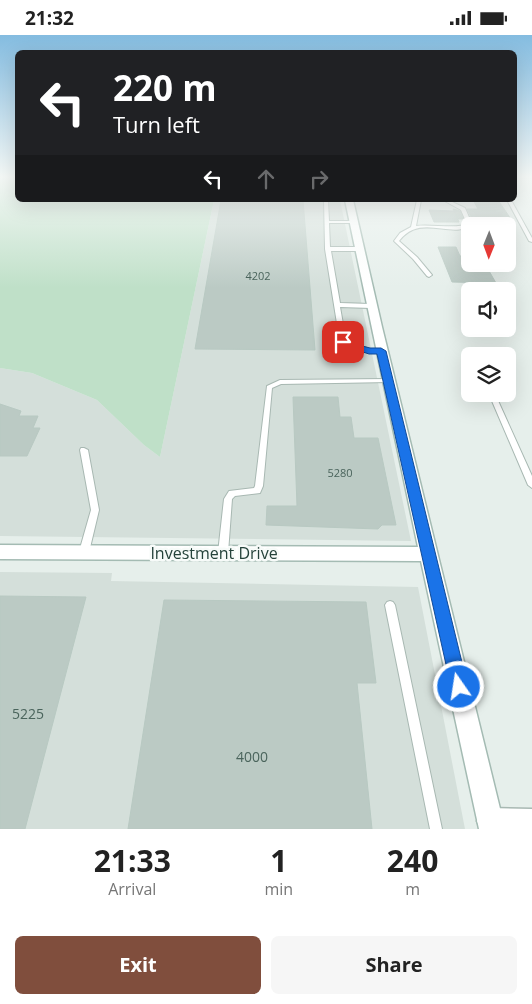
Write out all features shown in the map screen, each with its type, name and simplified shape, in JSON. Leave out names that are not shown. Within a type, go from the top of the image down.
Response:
[{"type":"street","points":[[352,214],[381,351],[491,825],[532,821]]},
{"type":"street","name":"Investment Drive","points":[[0,552],[428,554]]},
{"type":"lane","points":[[327,214],[328,249],[343,342],[369,351],[381,351]]},
{"type":"lane","points":[[413,227],[416,214]]},
{"type":"lane","points":[[429,275],[415,258],[396,241],[405,229],[413,227],[464,228],[470,224],[465,214]]},
{"type":"lane","points":[[516,214],[531,241]]},
{"type":"lane","points":[[327,222],[354,222]]},
{"type":"lane","points":[[328,249],[360,249]]},
{"type":"lane","points":[[337,305],[371,306]]},
{"type":"lane","points":[[223,553],[228,499],[232,493],[257,491],[259,485],[269,387],[280,383],[388,381]]},
{"type":"lane","points":[[496,402],[532,485]]},
{"type":"lane","points":[[84,450],[95,510],[84,552]]},
{"type":"lane","points":[[390,605],[436,829]]},
{"type":"shaded area","points":[[211,214],[343,214],[411,541],[0,536],[0,368],[32,373],[97,400],[144,445],[160,457]]},
{"type":"shaded area","points":[[0,572],[112,573],[111,581],[418,587],[465,829],[0,829]]},
{"type":"green space","points":[[0,214],[211,214],[160,457],[144,445],[97,400],[32,373],[0,368]]},
{"type":"building","points":[[219,214],[304,214],[315,350],[195,349]]},
{"type":"building","points":[[431,214],[456,214],[459,222],[434,222]]},
{"type":"building","points":[[456,214],[461,214],[461,219],[458,219]]},
{"type":"building","points":[[470,214],[508,214],[510,217],[471,217]]},
{"type":"building","points":[[438,247],[456,247],[461,256],[461,273],[490,273],[495,282],[461,282],[452,282]]},
{"type":"building","points":[[293,397],[338,397],[340,417],[351,417],[354,438],[378,438],[396,525],[382,525],[378,529],[266,525],[267,506],[297,506]]},
{"type":"building","points":[[0,404],[21,411],[19,416],[38,416],[33,428],[40,428],[27,456],[0,456]]},
{"type":"building","points":[[0,596],[86,597],[25,829],[0,829]]},
{"type":"building","points":[[164,600],[366,602],[376,683],[357,683],[372,829],[128,829]]},
{"type":"route","points":[[343,342],[369,351],[381,351],[459,687]]}]
